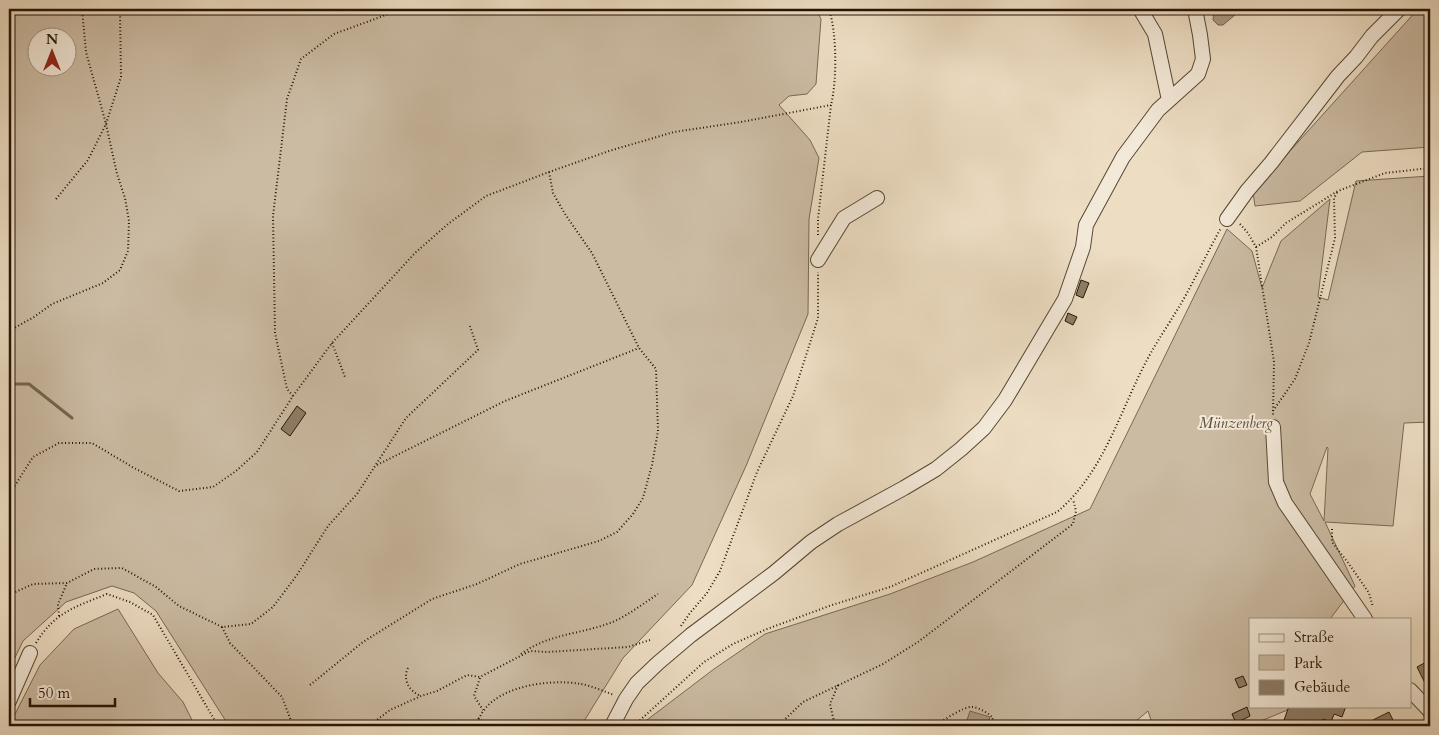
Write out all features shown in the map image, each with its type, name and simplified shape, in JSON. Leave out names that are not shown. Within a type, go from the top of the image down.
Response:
[{"type":"street","points":[[1140,9],[1155,34],[1169,100]]},
{"type":"street","points":[[613,724],[637,683],[691,635],[774,573],[811,542],[838,524],[936,469],[961,450],[984,428],[1005,400],[1065,299],[1083,247],[1086,225],[1124,157],[1158,110],[1198,74],[1202,59],[1195,9]]},
{"type":"street","points":[[1227,219],[1338,76],[1372,36],[1399,9]]},
{"type":"street","points":[[818,260],[844,218],[877,198]]},
{"type":"street","points":[[1273,427],[1276,482],[1285,504],[1351,598],[1369,614]]},
{"type":"street","points":[[9,700],[30,653]]},
{"type":"street","points":[[1412,692],[1430,711]]},
{"type":"path","points":[[9,331],[52,304],[103,283],[120,270],[128,251],[129,221],[125,198],[117,174],[106,124],[86,52],[82,9]]},
{"type":"path","points":[[293,396],[287,389],[275,333],[273,216],[287,99],[301,58],[334,34],[402,9]]},
{"type":"path","points":[[818,235],[818,219],[831,105],[835,89],[833,32],[829,9]]},
{"type":"path","points":[[56,199],[88,160],[106,124],[121,77],[120,11]]},
{"type":"path","points":[[9,495],[33,457],[58,443],[92,443],[134,468],[179,491],[213,486],[236,472],[257,452],[293,396],[332,343],[415,253],[448,224],[486,196],[609,151],[674,132],[741,122],[831,105]]},
{"type":"path","points":[[1256,247],[1272,237],[1286,223],[1338,190],[1385,173],[1430,168]]},
{"type":"path","points":[[310,686],[363,642],[432,599],[477,584],[520,564],[599,541],[618,532],[643,498],[652,465],[658,431],[656,369],[639,348],[592,253],[553,193],[549,172]]},
{"type":"path","points":[[1273,412],[1295,379],[1309,343],[1335,238],[1334,198],[1338,190]]},
{"type":"path","points":[[631,726],[638,722],[704,662],[733,644],[767,628],[890,587],[1057,512],[1072,499],[1092,472],[1148,359],[1187,294],[1220,228],[1227,219],[1237,221],[1248,233],[1256,247],[1274,362],[1273,427]]},
{"type":"path","points":[[681,626],[707,593],[720,571],[758,472],[793,396],[818,318],[818,260]]},
{"type":"path","points":[[9,595],[33,584],[68,583],[94,569],[122,568],[156,587],[179,606],[222,627],[251,624],[273,606],[297,575],[328,526],[357,494],[406,418],[478,350],[470,326]]},
{"type":"path","points":[[332,343],[345,377]]},
{"type":"path","points":[[377,465],[505,401],[639,348]]},
{"type":"path","points":[[778,726],[803,702],[883,664],[918,642],[1072,524],[1076,511],[1072,499]]},
{"type":"path","points":[[1332,529],[1332,542],[1369,593],[1369,614]]},
{"type":"path","points":[[58,616],[58,604],[68,583]]},
{"type":"path","points":[[30,653],[43,632],[58,616],[107,594],[130,602],[153,615],[218,726]]},
{"type":"path","points":[[515,659],[531,647],[563,635],[616,621],[658,594]]},
{"type":"path","points":[[222,627],[230,643],[282,697],[293,726]]},
{"type":"path","points":[[369,726],[390,710],[421,696],[438,691],[467,675],[480,677],[530,651],[547,652],[628,648],[650,640]]},
{"type":"path","points":[[408,668],[406,672],[407,683],[414,693],[421,696]]},
{"type":"path","points":[[480,677],[474,696],[483,710]]},
{"type":"path","points":[[679,679],[682,682]]},
{"type":"path","points":[[477,726],[478,718],[483,710],[510,690],[542,682],[581,684],[626,699]]},
{"type":"path","points":[[835,726],[830,704],[838,685]]},
{"type":"path","points":[[935,726],[958,712],[971,707],[987,712],[993,718],[990,726]]},
{"type":"path","points":[[478,718],[487,726]]},
{"type":"green space","points":[[9,9],[816,9],[821,19],[816,84],[807,94],[789,96],[779,105],[810,140],[819,158],[809,219],[808,314],[746,466],[692,585],[623,658],[581,726],[229,726],[156,611],[134,593],[112,586],[66,602],[23,641],[9,670]]},
{"type":"green space","points":[[1418,9],[1430,9],[1430,147],[1362,152],[1300,201],[1255,206],[1253,192]]},
{"type":"green space","name":"Münzenberg","points":[[1430,176],[1430,422],[1404,423],[1393,526],[1325,522],[1355,586],[1331,618],[1249,618],[1249,708],[1292,708],[1249,726],[1153,726],[1148,711],[1130,726],[639,726],[714,669],[765,634],[890,594],[973,562],[1090,509],[1227,229],[1252,251],[1262,288],[1281,241],[1330,199],[1318,297],[1328,300],[1356,181]],"holes":[[[1327,447],[1328,448],[1324,521],[1310,494]]]},
{"type":"green space","points":[[118,609],[158,673],[183,702],[195,726],[9,726],[40,665],[74,629]]},
{"type":"shaded area","points":[[1214,9],[1242,9],[1223,25],[1218,25],[1213,20]]},
{"type":"shaded area","points":[[970,711],[990,717],[987,726],[965,726]]},
{"type":"building","points":[[1081,280],[1089,283],[1083,298],[1076,295]]},
{"type":"building","points":[[1068,313],[1077,317],[1073,325],[1065,321]]},
{"type":"building","points":[[297,406],[306,413],[290,436],[281,429]]},
{"type":"building","points":[[1430,660],[1430,693],[1417,667]]},
{"type":"building","points":[[1243,676],[1247,685],[1239,688],[1235,679]]},
{"type":"building","points":[[1247,707],[1250,716],[1236,723],[1232,714]]},
{"type":"building","points":[[1288,708],[1345,708],[1342,717],[1334,714],[1331,722],[1323,719],[1320,726],[1312,723],[1311,726],[1282,726]]},
{"type":"building","points":[[1389,712],[1396,726],[1377,726],[1373,720]]},
{"type":"waterway","points":[[9,384],[29,384],[72,418]]}]
